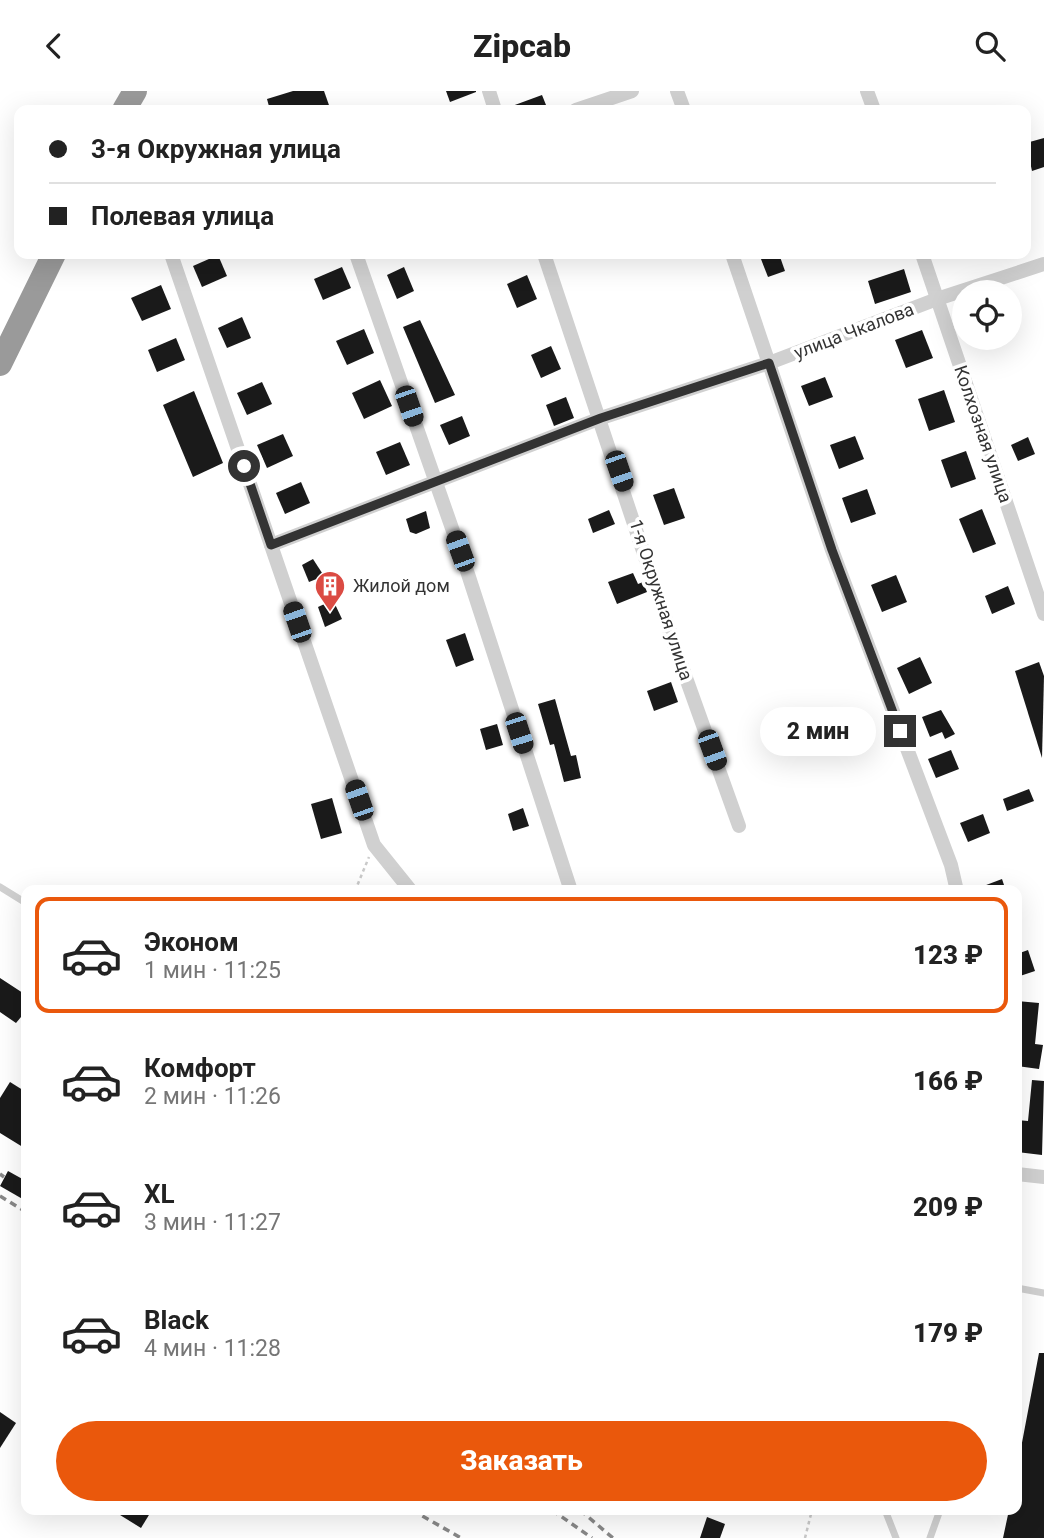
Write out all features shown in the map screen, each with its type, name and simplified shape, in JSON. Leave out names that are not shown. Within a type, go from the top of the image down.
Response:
[{"type":"highway","points":[[0,364],[52,259]]},
{"type":"street","points":[[591,105],[632,91]]},
{"type":"street","points":[[174,259],[374,845],[406,885]]},
{"type":"street","points":[[358,259],[468,574],[569,885]]},
{"type":"street","name":"1-я Окружная улица","points":[[546,259],[601,418],[676,650],[739,825]]},
{"type":"street","points":[[734,259],[832,550],[951,865],[956,885]]},
{"type":"street","name":"Колхозная улица","points":[[924,259],[1044,614]]},
{"type":"street","name":"улица Чкалова","points":[[271,545],[601,418],[769,363],[937,299],[1044,264]]},
{"type":"street","points":[[1022,1175],[1044,1177]]},
{"type":"lane","points":[[0,887],[21,901]]},
{"type":"lane","points":[[1022,1289],[1044,1293]]},
{"type":"lane","points":[[886,1515],[897,1538]]},
{"type":"lane","points":[[930,1538],[938,1515]]},
{"type":"path","points":[[357,885],[374,845]]},
{"type":"path","points":[[804,1538],[811,1515]]},
{"type":"building","points":[[293,91],[324,91],[329,105],[269,105],[267,99]]},
{"type":"building","points":[[446,91],[476,91],[476,92],[450,102]]},
{"type":"building","points":[[542,95],[546,105],[515,105]]},
{"type":"building","points":[[1044,138],[1044,167],[1032,171],[1031,166],[1031,142]]},
{"type":"building","points":[[209,259],[220,259],[227,276],[202,287],[193,266]]},
{"type":"building","points":[[761,259],[781,259],[785,271],[768,277]]},
{"type":"building","points":[[342,267],[351,288],[323,300],[314,279]]},
{"type":"building","points":[[404,267],[414,291],[397,299],[387,275]]},
{"type":"building","points":[[904,269],[911,292],[875,304],[868,281]]},
{"type":"building","points":[[527,275],[537,299],[517,308],[507,284]]},
{"type":"building","points":[[161,285],[171,309],[142,321],[131,298]]},
{"type":"building","points":[[242,317],[251,338],[227,348],[218,328]]},
{"type":"building","points":[[420,320],[455,395],[435,403],[403,327]]},
{"type":"building","points":[[364,329],[374,353],[347,365],[336,341]]},
{"type":"building","points":[[922,330],[933,358],[906,368],[895,340]]},
{"type":"building","points":[[176,338],[185,360],[157,372],[148,350]]},
{"type":"building","points":[[551,346],[561,369],[541,378],[531,355]]},
{"type":"building","points":[[825,377],[833,397],[809,406],[801,386]]},
{"type":"building","points":[[380,380],[392,406],[364,419],[352,393]]},
{"type":"building","points":[[262,382],[272,404],[247,415],[237,393]]},
{"type":"building","points":[[944,390],[955,422],[929,431],[918,399]]},
{"type":"building","points":[[194,391],[223,463],[193,477],[163,405]]},
{"type":"building","points":[[566,397],[574,418],[554,426],[546,405]]},
{"type":"building","points":[[462,416],[470,436],[449,445],[440,425]]},
{"type":"building","points":[[283,434],[293,456],[267,468],[257,445]]},
{"type":"building","points":[[855,436],[864,459],[839,469],[830,445]]},
{"type":"building","points":[[1028,437],[1035,454],[1018,461],[1011,445]]},
{"type":"building","points":[[400,442],[410,465],[386,475],[376,452]]},
{"type":"building","points":[[966,451],[976,479],[951,488],[941,460]]},
{"type":"building","points":[[301,482],[310,503],[285,514],[276,493]]},
{"type":"building","points":[[674,488],[685,518],[664,525],[653,495]]},
{"type":"building","points":[[867,489],[876,514],[851,523],[842,498]]},
{"type":"building","points":[[982,509],[996,544],[973,553],[959,519]]},
{"type":"building","points":[[609,510],[615,524],[593,533],[588,519]]},
{"type":"building","name":"Жилой дом","points":[[426,511],[430,528],[416,534],[410,532],[406,519]]},
{"type":"building","name":"Жилой дом","points":[[313,559],[324,576],[309,582],[302,565]]},
{"type":"building","points":[[633,573],[638,584],[643,582],[647,592],[617,604],[608,582]]},
{"type":"building","points":[[896,575],[907,602],[882,612],[871,585]]},
{"type":"building","points":[[1008,586],[1015,604],[992,614],[985,596]]},
{"type":"building","name":"Жилой дом","points":[[333,600],[342,619],[325,627],[318,607]]},
{"type":"building","points":[[465,633],[474,660],[456,667],[446,640]]},
{"type":"building","points":[[920,657],[932,683],[909,694],[897,668]]},
{"type":"building","points":[[1039,662],[1044,676],[1042,758],[1015,671]]},
{"type":"building","points":[[671,682],[678,702],[654,711],[647,691]]},
{"type":"building","points":[[555,699],[571,756],[576,755],[581,778],[564,782],[554,744],[550,745],[538,704]]},
{"type":"building","points":[[941,710],[955,734],[945,739],[942,732],[930,737],[922,717]]},
{"type":"building","points":[[497,724],[503,745],[486,750],[480,729]]},
{"type":"building","points":[[951,750],[959,769],[936,778],[928,759]]},
{"type":"building","points":[[1029,789],[1034,801],[1007,811],[1003,799]]},
{"type":"building","points":[[332,798],[342,833],[321,839],[311,804]]},
{"type":"building","points":[[523,808],[529,826],[513,831],[508,814]]},
{"type":"building","points":[[983,814],[990,833],[968,842],[960,823]]},
{"type":"building","points":[[1002,879],[1004,885],[986,885]]},
{"type":"building","points":[[1028,950],[1035,971],[1022,975],[1022,952]]},
{"type":"building","points":[[0,978],[21,992],[21,1017],[16,1023],[0,1012]]},
{"type":"building","points":[[1022,1001],[1039,1003],[1035,1044],[1043,1045],[1039,1069],[1022,1067]]},
{"type":"building","points":[[1032,1080],[1044,1081],[1042,1155],[1022,1153],[1022,1120],[1028,1121]]},
{"type":"building","points":[[10,1082],[21,1089],[21,1146],[0,1133],[0,1098]]},
{"type":"building","points":[[8,1171],[21,1178],[21,1198],[0,1186]]},
{"type":"building","points":[[1039,1353],[1044,1353],[1044,1538],[1003,1538],[1008,1515],[1022,1515],[1022,1443]]},
{"type":"building","points":[[0,1412],[16,1423],[0,1448]]},
{"type":"building","points":[[120,1515],[149,1515],[141,1528]]},
{"type":"building","points":[[707,1517],[725,1524],[720,1538],[700,1538]]},
{"type":"railway","points":[[0,1174],[4,1177]]},
{"type":"railway","points":[[0,1196],[21,1209]]},
{"type":"railway","points":[[421,1515],[461,1538]]},
{"type":"railway","points":[[559,1515],[592,1538]]},
{"type":"railway","points":[[586,1515],[613,1538]]},
{"type":"place","name":"Жилой дом","points":[[330,613]]},
{"type":"route","points":[[244,466],[271,545],[601,418],[769,363],[832,550],[900,731]]}]
